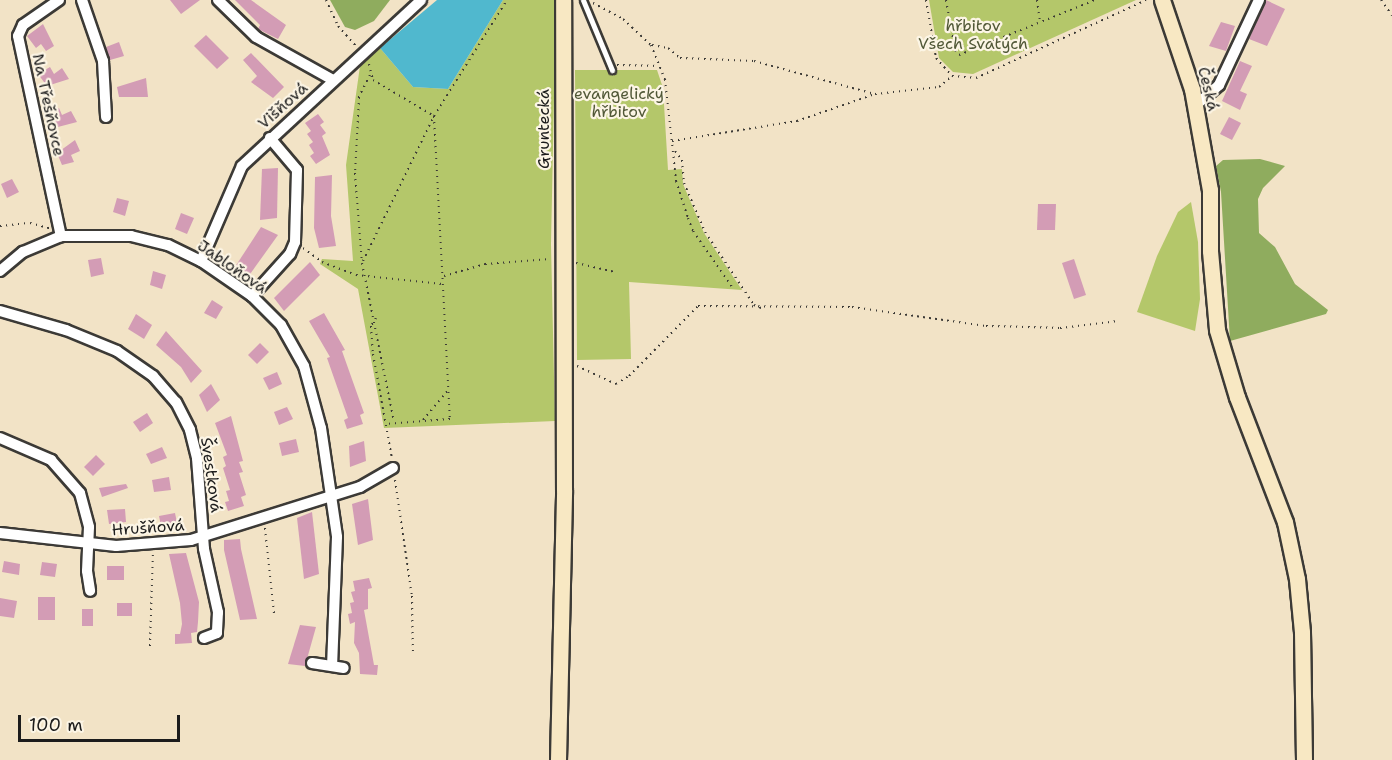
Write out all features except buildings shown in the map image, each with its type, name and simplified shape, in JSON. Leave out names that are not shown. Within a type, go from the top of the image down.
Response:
[{"type":"street","name":"Na Třešňovce","points":[[59,0],[23,25],[18,36],[62,236]]},
{"type":"street","points":[[82,0],[103,61],[106,117]]},
{"type":"street","points":[[218,0],[256,37],[333,80]]},
{"type":"street","name":"Višňová","points":[[201,261],[236,176],[270,138],[422,0]]},
{"type":"street","name":"Gruntecká","points":[[558,760],[563,357],[563,0]]},
{"type":"street","name":"Česká","points":[[1162,0],[1195,106],[1210,190],[1210,251],[1217,330],[1238,397],[1285,522],[1297,579],[1302,632],[1304,760]]},
{"type":"street","points":[[1195,106],[1220,85],[1259,0]]},
{"type":"street","points":[[252,296],[294,245],[297,170],[270,138]]},
{"type":"street","name":"Jabloňová","points":[[0,271],[23,252],[62,236],[131,236],[168,245],[201,261],[252,296],[288,334],[304,366],[321,428],[337,537],[332,666]]},
{"type":"street","name":"Švestková","points":[[0,311],[100,343],[132,360],[167,390],[182,412],[194,444],[204,538],[219,621],[217,633],[204,638]]},
{"type":"street","points":[[0,438],[43,455],[69,478],[86,509],[90,591]]},
{"type":"street","name":"Hrušňová","points":[[0,533],[89,544],[153,546],[204,538],[360,487],[393,468]]},
{"type":"street","points":[[312,663],[344,668]]},
{"type":"lane","points":[[583,0],[611,67]]},
{"type":"path","points":[[326,0],[338,26],[363,54],[370,75],[434,116]]},
{"type":"path","points":[[362,263],[434,116],[507,0]]},
{"type":"path","points":[[588,0],[623,19],[651,45],[665,79],[676,181],[693,231],[732,287]]},
{"type":"path","points":[[926,0],[936,58],[952,76],[976,78],[1146,0]]},
{"type":"path","points":[[946,0],[956,54],[963,55],[1095,0]]},
{"type":"path","points":[[1037,0],[1040,22]]},
{"type":"path","points":[[1382,0],[1392,15]]},
{"type":"path","points":[[651,45],[668,48],[680,58],[754,61],[875,94]]},
{"type":"path","points":[[611,67],[659,66]]},
{"type":"path","points":[[370,75],[359,97],[356,153],[362,263],[376,318],[394,421]]},
{"type":"path","points":[[672,141],[797,121],[875,94],[939,87],[952,76]]},
{"type":"path","points":[[385,424],[394,421],[450,418],[434,116]]},
{"type":"path","points":[[673,149],[682,160],[684,183],[705,232],[754,305],[763,309]]},
{"type":"path","points":[[0,226],[30,223],[62,236]]},
{"type":"path","points":[[294,245],[322,262],[364,277],[443,284]]},
{"type":"path","points":[[443,276],[506,261],[562,259],[615,272]]},
{"type":"path","points":[[563,357],[589,374],[616,384],[629,376],[698,306],[763,309],[852,307],[987,326],[1060,328],[1119,321]]},
{"type":"path","points":[[376,318],[371,337],[412,596],[413,656]]},
{"type":"path","points":[[423,420],[449,389]]},
{"type":"path","points":[[264,518],[274,614]]},
{"type":"path","points":[[150,646],[153,546]]},
{"type":"green space","points":[[330,0],[390,0],[374,21],[355,30],[345,27]]},
{"type":"green space","points":[[503,0],[556,0],[551,244],[555,421],[384,428],[358,289],[320,264],[322,259],[353,261],[346,165],[360,66],[380,48],[413,87],[448,89]]},
{"type":"green space","name":"hřbitov Všech Svatých","points":[[929,0],[1136,0],[973,74],[953,72],[939,58]]},
{"type":"green space","name":"evangelický hřbitov","points":[[575,70],[657,70],[663,88],[668,170],[682,169],[683,184],[704,233],[742,290],[629,282],[631,359],[577,360]]},
{"type":"green space","points":[[1260,159],[1285,166],[1263,188],[1258,199],[1259,233],[1275,247],[1295,284],[1328,310],[1326,314],[1230,341],[1221,192],[1216,166],[1223,160]]},
{"type":"green space","points":[[1191,202],[1198,242],[1200,299],[1195,331],[1137,312],[1157,256],[1178,212]]},
{"type":"water","points":[[437,0],[503,0],[448,89],[413,87],[380,48]]}]
